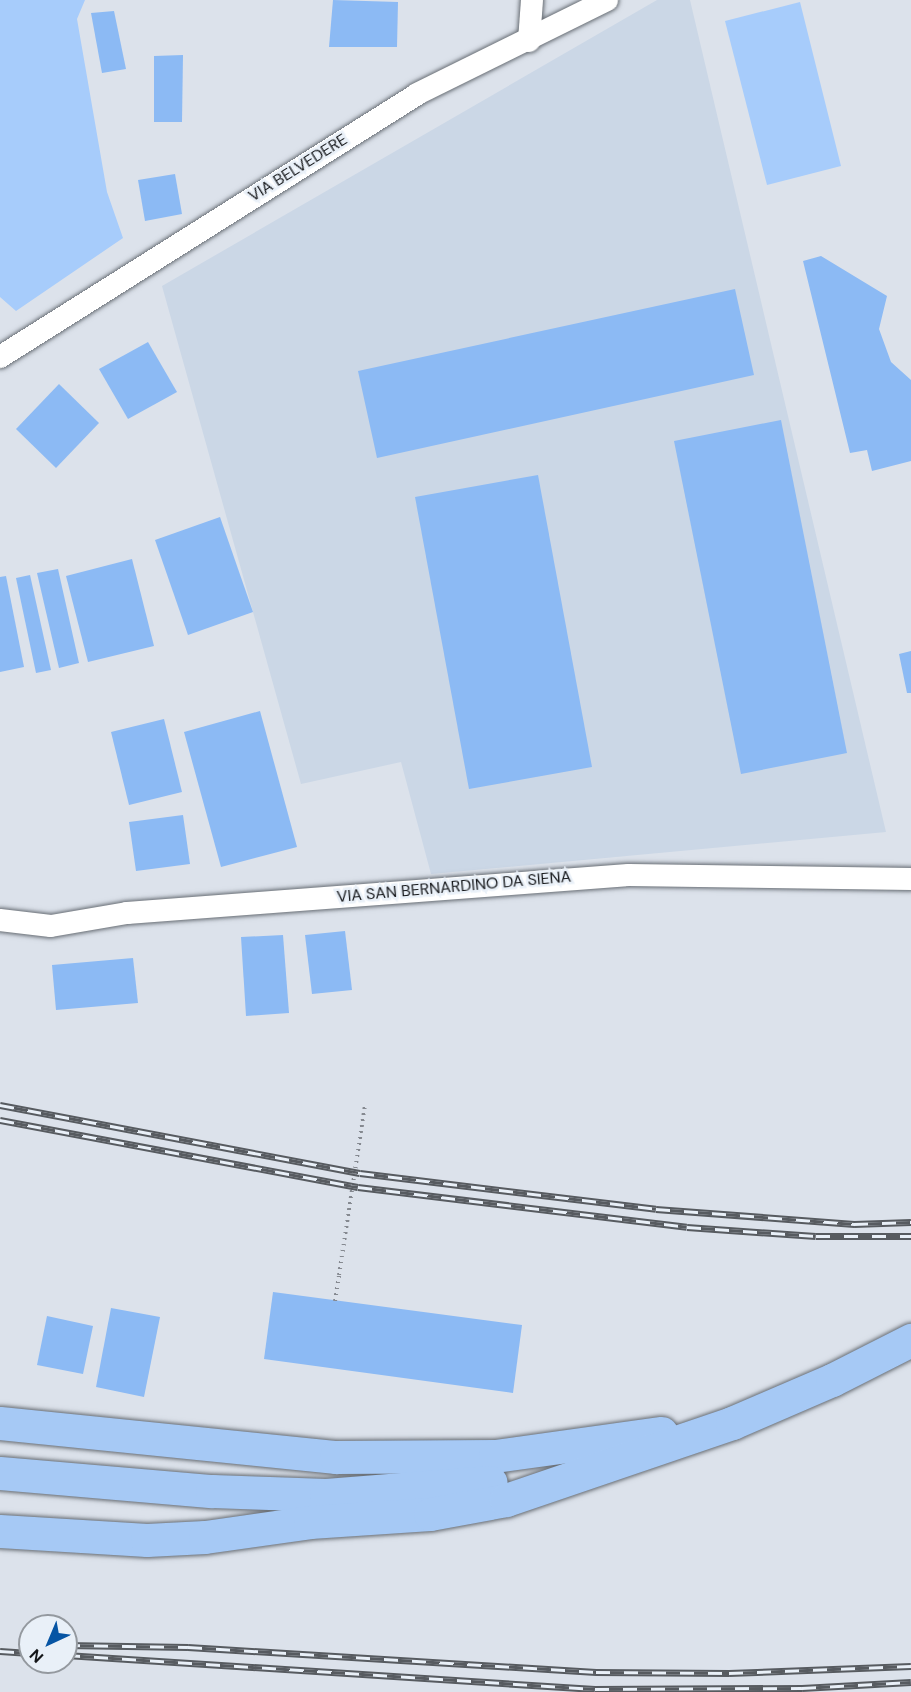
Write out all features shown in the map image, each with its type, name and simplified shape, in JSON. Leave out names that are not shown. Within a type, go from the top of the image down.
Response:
[{"type":"main road","points":[[0,1473],[213,1491],[326,1495],[500,1479],[670,1443],[732,1423],[832,1380],[911,1340]]},
{"type":"main road","points":[[0,1423],[336,1457],[500,1479]]},
{"type":"main road","points":[[0,1530],[147,1540],[205,1537],[310,1522],[430,1514],[500,1479],[732,1423]]},
{"type":"street","points":[[529,41],[532,0]]},
{"type":"street","name":"VIA BELVEDERE","points":[[0,357],[417,93],[529,41],[607,0]]},
{"type":"street","name":"VIA SAN BERNARDINO DA SIENA","points":[[0,920],[51,926],[127,913],[619,875],[911,879]]},
{"type":"path","points":[[335,1301],[365,1106]]},
{"type":"shaded area","points":[[0,0],[85,0],[77,19],[107,192],[123,238],[16,311],[0,297]]},
{"type":"shaded area","points":[[657,0],[690,0],[886,832],[431,874],[401,762],[301,784],[162,286]]},
{"type":"shaded area","points":[[800,2],[841,166],[767,185],[725,21]]},
{"type":"building","points":[[333,0],[398,2],[397,47],[329,47]]},
{"type":"building","points":[[114,11],[126,69],[102,73],[91,13]]},
{"type":"building","points":[[183,55],[182,122],[154,122],[154,56]]},
{"type":"building","points":[[175,174],[182,214],[145,221],[138,180]]},
{"type":"building","points":[[821,256],[887,296],[879,329],[891,362],[911,380],[911,461],[872,471],[867,450],[850,453],[803,261]]},
{"type":"building","points":[[735,289],[754,375],[377,458],[358,371]]},
{"type":"building","points":[[148,342],[177,392],[128,419],[99,369]]},
{"type":"building","points":[[59,384],[99,423],[56,468],[16,429]]},
{"type":"building","points":[[781,420],[847,753],[741,774],[674,441]]},
{"type":"building","points":[[538,475],[592,767],[469,789],[415,497]]},
{"type":"building","points":[[220,517],[253,612],[188,635],[155,540]]},
{"type":"building","points":[[132,559],[154,646],[88,662],[66,576]]},
{"type":"building","points":[[58,569],[79,663],[59,668],[37,573]]},
{"type":"building","points":[[30,575],[51,670],[36,673],[16,578]]},
{"type":"building","points":[[6,576],[24,667],[0,672],[0,577]]},
{"type":"building","points":[[911,651],[911,693],[907,693],[899,654]]},
{"type":"building","points":[[260,711],[297,847],[221,867],[184,732]]},
{"type":"building","points":[[164,719],[182,792],[129,805],[111,732]]},
{"type":"building","points":[[183,815],[190,864],[136,871],[129,822]]},
{"type":"building","points":[[345,931],[352,990],[312,994],[305,935]]},
{"type":"building","points":[[283,935],[289,1013],[246,1016],[241,937]]},
{"type":"building","points":[[133,958],[138,1003],[56,1010],[52,965]]},
{"type":"building","points":[[273,1292],[522,1325],[513,1393],[264,1359]]},
{"type":"building","points":[[111,1308],[160,1317],[144,1397],[96,1387]]},
{"type":"building","points":[[47,1316],[93,1326],[83,1374],[37,1365]]},
{"type":"railway","points":[[0,1105],[360,1173],[656,1209],[854,1224],[911,1222]]},
{"type":"railway","points":[[0,1120],[358,1187],[687,1227],[816,1236],[911,1236]]},
{"type":"railway","points":[[78,1645],[188,1647],[596,1672],[729,1673],[911,1666]]},
{"type":"railway","points":[[0,1651],[18,1652]]},
{"type":"railway","points":[[78,1656],[595,1689],[802,1688],[911,1682]]}]
